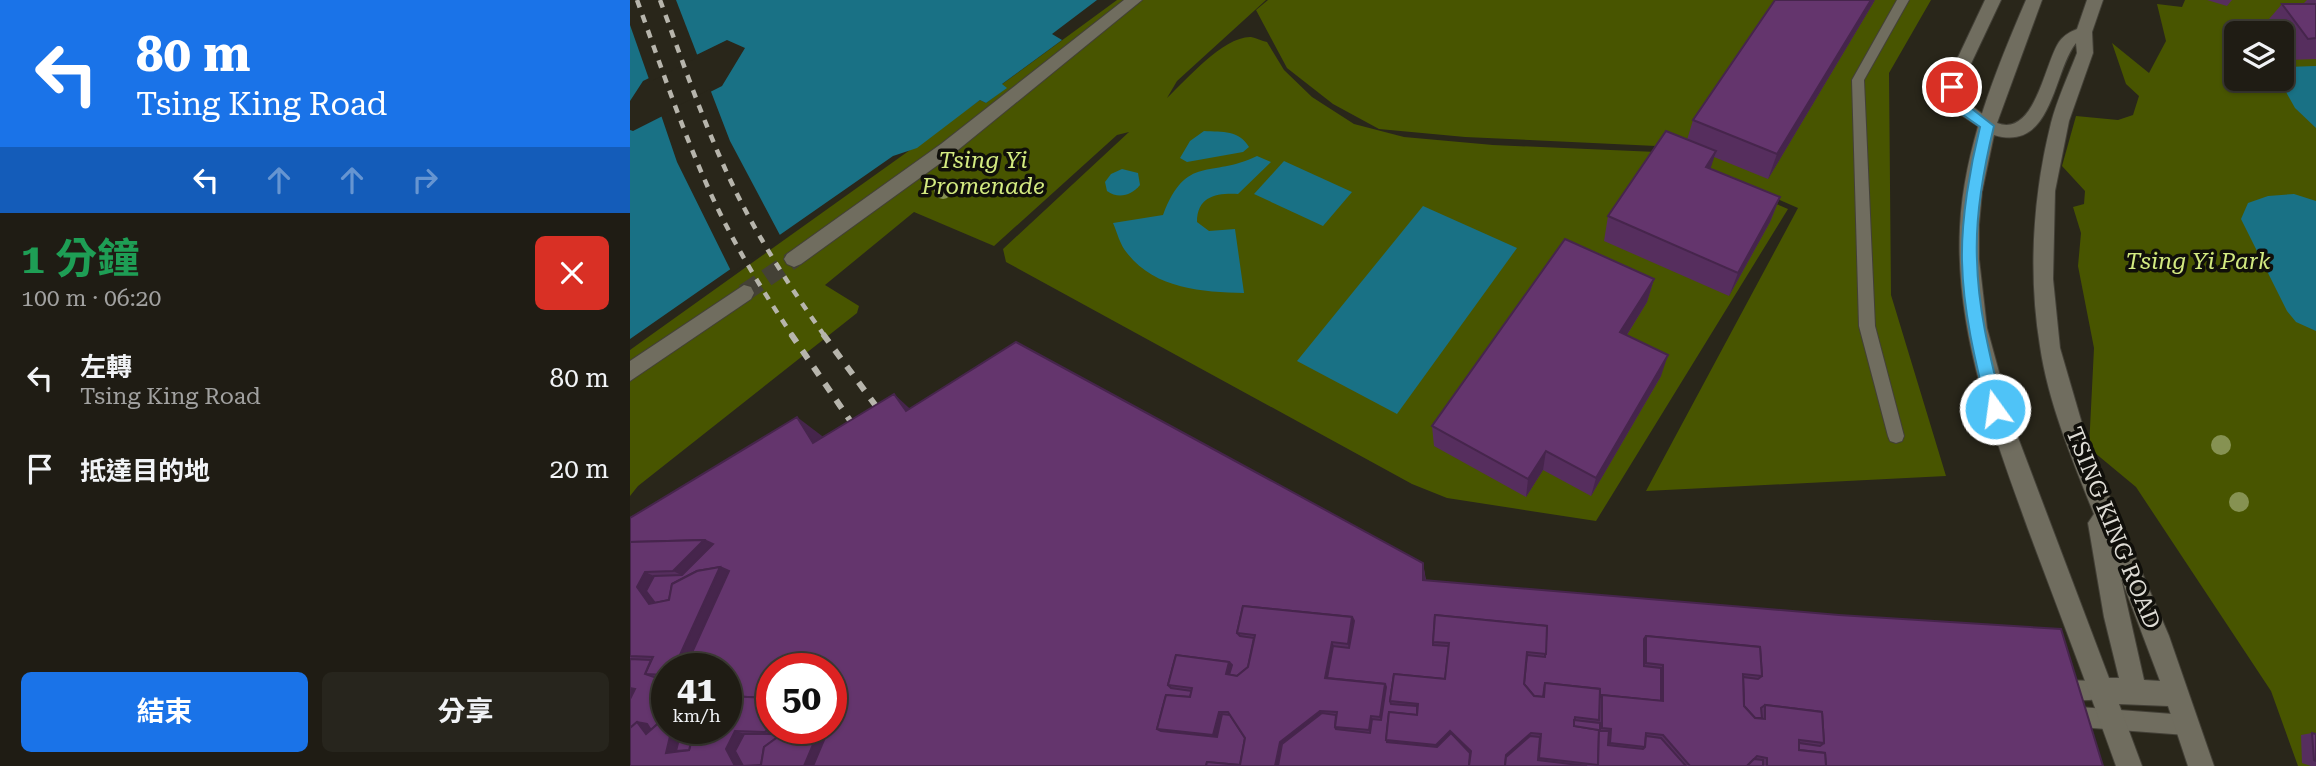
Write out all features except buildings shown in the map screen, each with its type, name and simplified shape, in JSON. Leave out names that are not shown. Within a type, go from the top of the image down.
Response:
[{"type":"main road","points":[[794,259],[947,149],[1134,0]]},
{"type":"main road","points":[[1993,0],[1952,87],[1961,107],[1987,126],[2007,132],[2022,128],[2036,116],[2065,46],[2072,38],[2084,33]]},
{"type":"main road","points":[[2034,0],[1987,126],[1978,163],[1969,259],[1978,341],[1995,409],[2129,766]]},
{"type":"main road","name":"TSING KING ROAD","points":[[2095,0],[2084,33],[2085,53],[2060,121],[2046,191],[2043,279],[2050,348],[2068,418],[2092,487],[2154,628],[2201,766]]},
{"type":"main road","points":[[630,372],[744,293]]},
{"type":"main road","points":[[2092,487],[2116,617],[2136,693]]},
{"type":"main road","points":[[2099,691],[2176,694]]},
{"type":"main road","points":[[2112,719],[2136,693]]},
{"type":"lane","points":[[1896,436],[1867,326],[1858,80],[1903,0]]},
{"type":"lane","points":[[2043,689],[2099,691]]},
{"type":"lane","points":[[2049,715],[2186,725]]},
{"type":"green space","name":"Tsing Yi Promenade","points":[[1117,0],[1266,0],[1177,81],[1167,98],[1218,51],[1240,39],[1251,37],[1267,42],[1284,70],[1312,97],[1354,124],[1404,137],[1493,145],[1657,152],[1788,209],[1596,521],[1447,498],[1412,484],[1006,262],[1003,249],[1129,132],[1117,135],[994,246],[914,212],[825,285],[859,306],[857,313],[638,486],[630,496],[630,350],[980,100],[986,103],[1006,88],[1001,85]]},
{"type":"green space","points":[[1268,0],[1931,0],[1889,73],[1891,295],[1946,476],[1646,491],[1798,208],[1656,146],[1465,137],[1379,129],[1333,104],[1287,68],[1256,10]]},
{"type":"green space","name":"Tsing Yi Park","points":[[2185,0],[2316,0],[2316,766],[2298,766],[2271,691],[2136,487],[2089,448],[2094,348],[2078,266],[2081,233],[2073,207],[2084,204],[2085,191],[2062,166],[2076,116],[2118,120],[2133,115],[2139,96],[2126,84],[2112,43],[2149,73],[2166,41],[2157,4],[2182,7]]},
{"type":"water","points":[[630,0],[1097,0],[1052,34],[1062,40],[1002,84],[1007,88],[986,103],[980,100],[917,148],[893,156],[630,339],[630,130],[633,131],[722,86],[745,48],[727,40],[643,81],[630,101]]},
{"type":"water","points":[[2316,66],[2316,128],[2295,108],[2285,91],[2294,91],[2294,67]]},
{"type":"water","points":[[1204,131],[1235,135],[1249,147],[1243,152],[1187,162],[1180,158],[1190,141]]},
{"type":"water","points":[[1257,156],[1271,162],[1238,194],[1223,194],[1204,201],[1197,222],[1209,231],[1235,229],[1244,293],[1196,289],[1165,281],[1138,265],[1125,250],[1113,223],[1163,215],[1181,183],[1191,175]]},
{"type":"water","points":[[1284,161],[1352,192],[1323,226],[1254,194]]},
{"type":"water","points":[[1122,169],[1138,173],[1140,185],[1129,194],[1120,196],[1107,191],[1105,182],[1111,174]]},
{"type":"water","points":[[2294,194],[2316,201],[2316,331],[2296,322],[2287,311],[2241,219],[2248,203],[2268,196]]},
{"type":"water","points":[[1423,206],[1517,248],[1397,414],[1297,361]]},
{"type":"pier","points":[[630,0],[676,0],[698,57],[650,82],[630,25]]},
{"type":"pier","points":[[710,89],[730,141],[782,239],[732,273],[677,162],[661,115]]},
{"type":"tunnel","points":[[744,293],[794,259]]},
{"type":"railway","points":[[637,0],[684,129],[716,205],[733,239],[792,335]]},
{"type":"railway","points":[[660,0],[705,122],[737,194],[778,266],[824,335]]},
{"type":"railway","points":[[791,334],[860,435]]},
{"type":"railway","points":[[823,334],[887,421]]},
{"type":"route","points":[[1952,87],[1961,107],[1987,126],[1978,163],[1969,259],[1978,341],[1995,409]]}]
